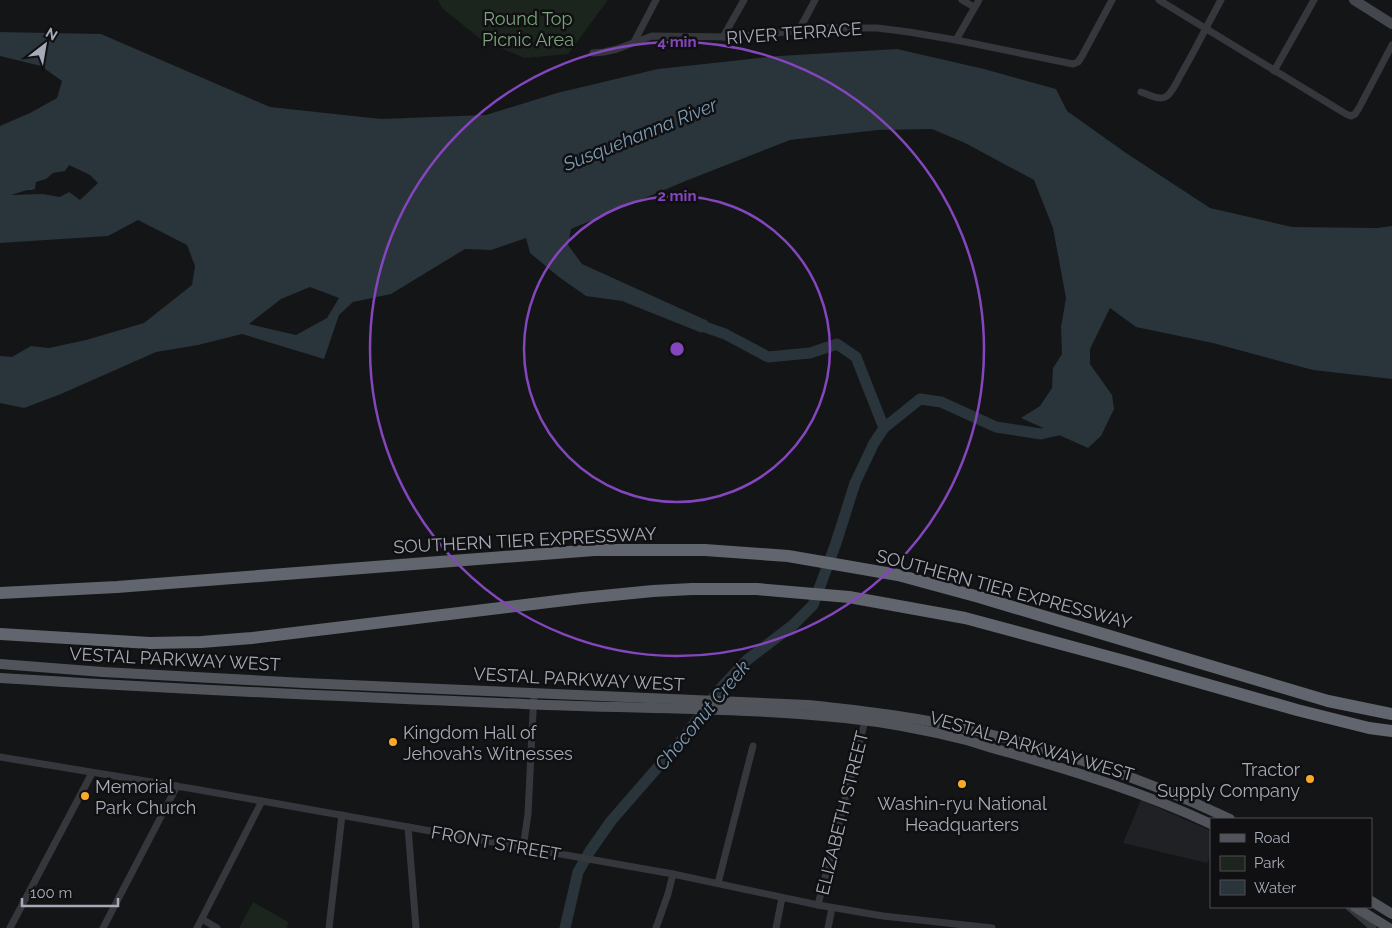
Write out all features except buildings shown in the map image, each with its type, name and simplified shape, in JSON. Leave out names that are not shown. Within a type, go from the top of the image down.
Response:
[{"type":"highway","name":"SOUTHERN TIER EXPRESSWAY","points":[[0,594],[117,587],[594,550],[705,550],[788,556],[898,575],[979,597],[1328,701],[1392,714]]},
{"type":"highway","points":[[0,634],[150,643],[201,642],[252,638],[653,591],[738,589],[779,591],[849,597],[965,618],[1297,710],[1369,728],[1392,731]]},
{"type":"main road","name":"VESTAL PARKWAY WEST","points":[[0,664],[103,672],[304,683],[808,705],[860,710],[980,731],[1071,756],[1197,803],[1228,818]]},
{"type":"main road","name":"VESTAL PARKWAY WEST","points":[[0,678],[236,692],[534,705],[760,712],[865,721],[939,734],[1070,770],[1139,793],[1210,824]]},
{"type":"main road","points":[[1372,901],[1392,914]]},
{"type":"main road","points":[[1357,908],[1389,928]]},
{"type":"street","points":[[634,42],[656,0]]},
{"type":"street","points":[[723,37],[744,0]]},
{"type":"street","points":[[799,30],[815,0]]},
{"type":"street","points":[[962,0],[974,8]]},
{"type":"street","points":[[956,40],[979,0]]},
{"type":"street","name":"RIVER TERRACE","points":[[593,53],[604,52],[652,36],[732,38],[836,27],[877,28],[909,32],[1040,56],[1070,64],[1078,62],[1082,56],[1112,0]]},
{"type":"street","points":[[1159,0],[1351,116],[1359,108],[1392,46]]},
{"type":"street","points":[[1141,92],[1155,98],[1168,96],[1221,0]]},
{"type":"street","points":[[1274,71],[1314,0]]},
{"type":"street","points":[[1354,0],[1392,24]]},
{"type":"street","points":[[523,848],[528,814],[534,692]]},
{"type":"street","name":"ELIZABETH STREET","points":[[818,905],[865,721]]},
{"type":"street","points":[[718,883],[754,746]]},
{"type":"street","name":"FRONT STREET","points":[[0,757],[177,786],[673,874],[832,908],[883,916],[992,928]]},
{"type":"street","points":[[10,928],[92,773]]},
{"type":"street","points":[[103,928],[177,786]]},
{"type":"street","points":[[197,928],[262,801]]},
{"type":"street","points":[[329,928],[342,815]]},
{"type":"street","points":[[408,827],[416,928]]},
{"type":"street","points":[[656,928],[673,874]]},
{"type":"street","points":[[776,928],[782,898]]},
{"type":"street","name":"ELIZABETH STREET","points":[[828,928],[832,908]]},
{"type":"street","points":[[1350,908],[1373,928]]},
{"type":"street","points":[[202,919],[217,928]]},
{"type":"shaded area","points":[[1141,800],[1210,831],[1210,856],[1207,863],[1123,843]]},
{"type":"green space","name":"Round Top Picnic Area","points":[[438,0],[608,0],[568,54],[525,58],[483,41],[442,8]]},
{"type":"green space","points":[[253,902],[288,922],[287,928],[239,928]]},
{"type":"water","name":"Susquehanna River","points":[[0,32],[101,34],[270,107],[381,119],[486,115],[557,93],[658,69],[779,56],[897,49],[984,69],[1056,89],[1067,111],[1126,153],[1210,208],[1292,227],[1377,228],[1392,226],[1392,379],[1313,370],[1213,343],[1136,327],[1110,308],[1090,349],[1090,364],[1112,395],[1114,409],[1101,436],[1088,448],[1021,418],[1040,406],[1052,388],[1053,368],[1062,354],[1061,327],[1066,298],[1053,228],[1034,180],[965,143],[932,129],[878,130],[790,140],[571,229],[568,245],[582,264],[708,321],[702,333],[622,301],[586,296],[530,253],[526,238],[491,250],[465,249],[391,294],[353,302],[339,315],[324,359],[242,334],[198,345],[156,352],[61,394],[24,408],[0,403],[0,356],[12,357],[31,346],[49,348],[86,340],[144,323],[192,285],[195,266],[187,245],[138,220],[108,236],[0,243],[0,126],[30,113],[57,98],[62,81],[41,66],[0,56]],"holes":[[[69,165],[90,175],[98,183],[80,200],[69,192],[60,197],[43,194],[11,195],[35,189],[36,182],[46,179],[53,173],[65,171]],[[310,287],[339,298],[327,318],[296,335],[249,324],[281,299]]]},
{"type":"waterway","name":"Choconut Creek","points":[[565,928],[578,872],[611,821],[685,736],[719,690],[747,660],[793,625],[813,605],[836,543],[855,483],[874,443],[884,428],[856,357],[837,344],[810,353],[768,357],[725,334],[691,322]]},
{"type":"waterway","name":"Choconut Creek","points":[[884,428],[920,399],[941,402],[996,427],[1041,434],[1063,429],[1064,427]]},
{"type":"place","name":"Kingdom Hall of Jehovah’s Witnesses","points":[[393,742]]},
{"type":"place","name":"Tractor Supply Company","points":[[1310,779]]},
{"type":"place","name":"Washin-ryu National Headquarters","points":[[962,784]]},
{"type":"place","name":"Memorial Park Church","points":[[85,796]]}]
